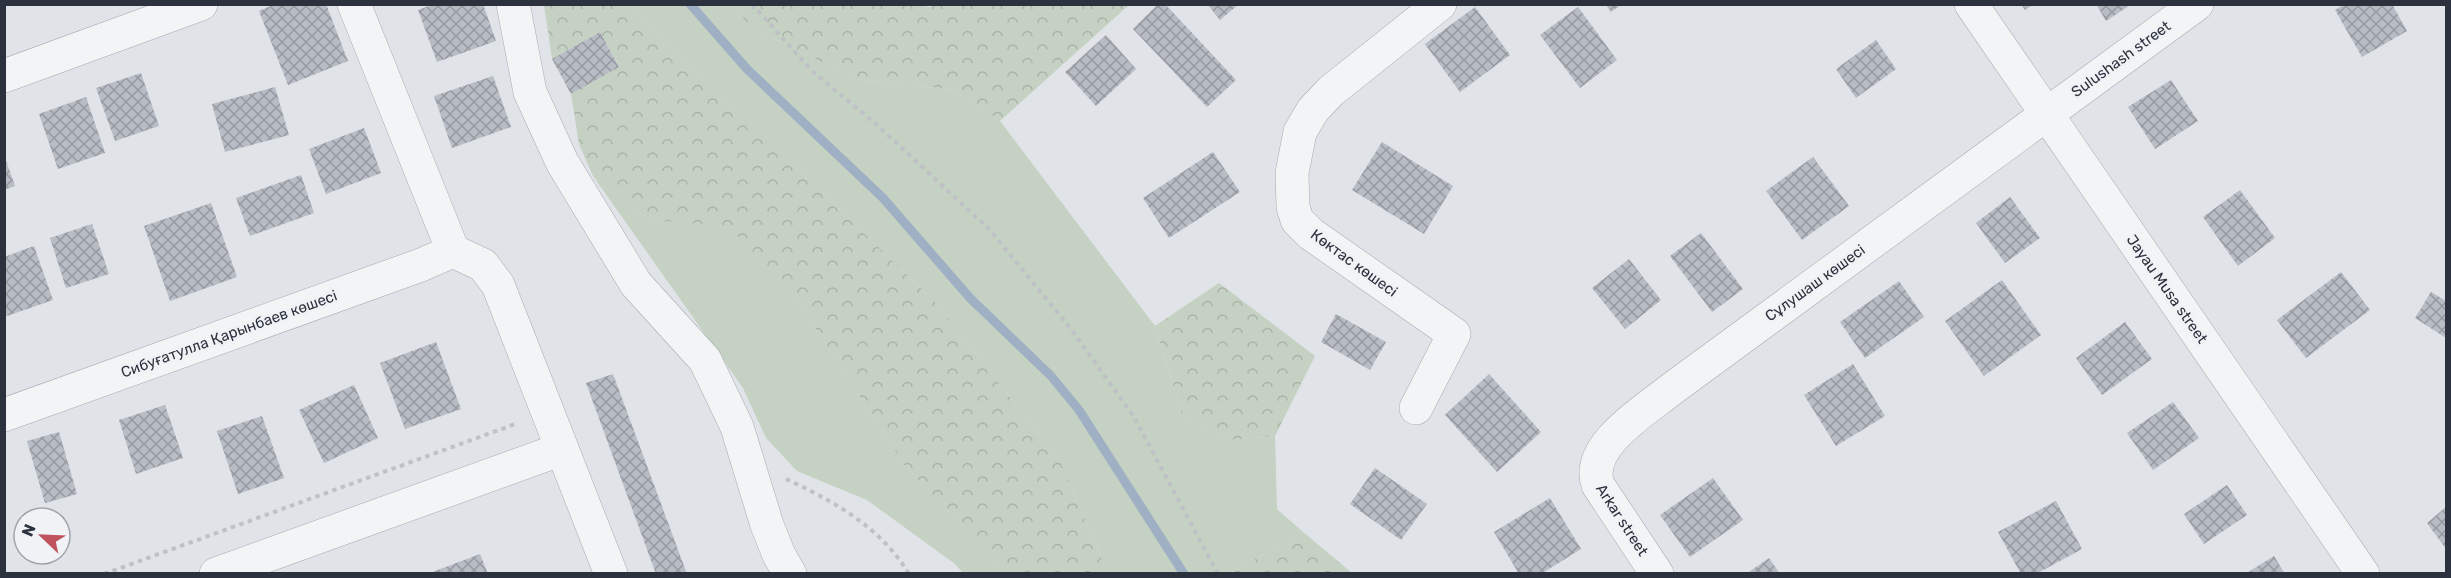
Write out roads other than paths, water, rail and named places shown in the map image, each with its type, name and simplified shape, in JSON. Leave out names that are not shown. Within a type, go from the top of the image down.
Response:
[{"type":"street","points":[[4,76],[201,4]]},
{"type":"street","points":[[354,4],[453,250],[483,265],[498,285],[611,573]]},
{"type":"street","points":[[513,4],[530,92],[562,162],[636,284],[705,360],[737,427],[767,525],[779,555],[790,573]]},
{"type":"street","name":"Көктас көшесі","points":[[1416,408],[1455,334],[1311,234],[1297,220],[1293,207],[1292,173],[1300,132],[1313,110],[1331,91],[1440,4]]},
{"type":"street","name":"Jayau Musa street","points":[[1971,4],[2362,573]]},
{"type":"street","name":"Sulushash street","points":[[2045,113],[2197,4]]},
{"type":"street","name":"Сұлушаш көшесі","points":[[1595,464],[1602,451],[1620,431],[1673,388],[2045,113]]},
{"type":"street","name":"Сибуғатулла Қарынбаев көшесі","points":[[4,415],[421,265],[453,250]]},
{"type":"street","points":[[216,573],[562,449]]},
{"type":"street","name":"Arkar street","points":[[1595,464],[1594,475],[1598,485],[1657,573]]},
{"type":"waterway","points":[[690,4],[747,69],[883,198],[970,298],[1051,376],[1079,410],[1184,574]]}]
